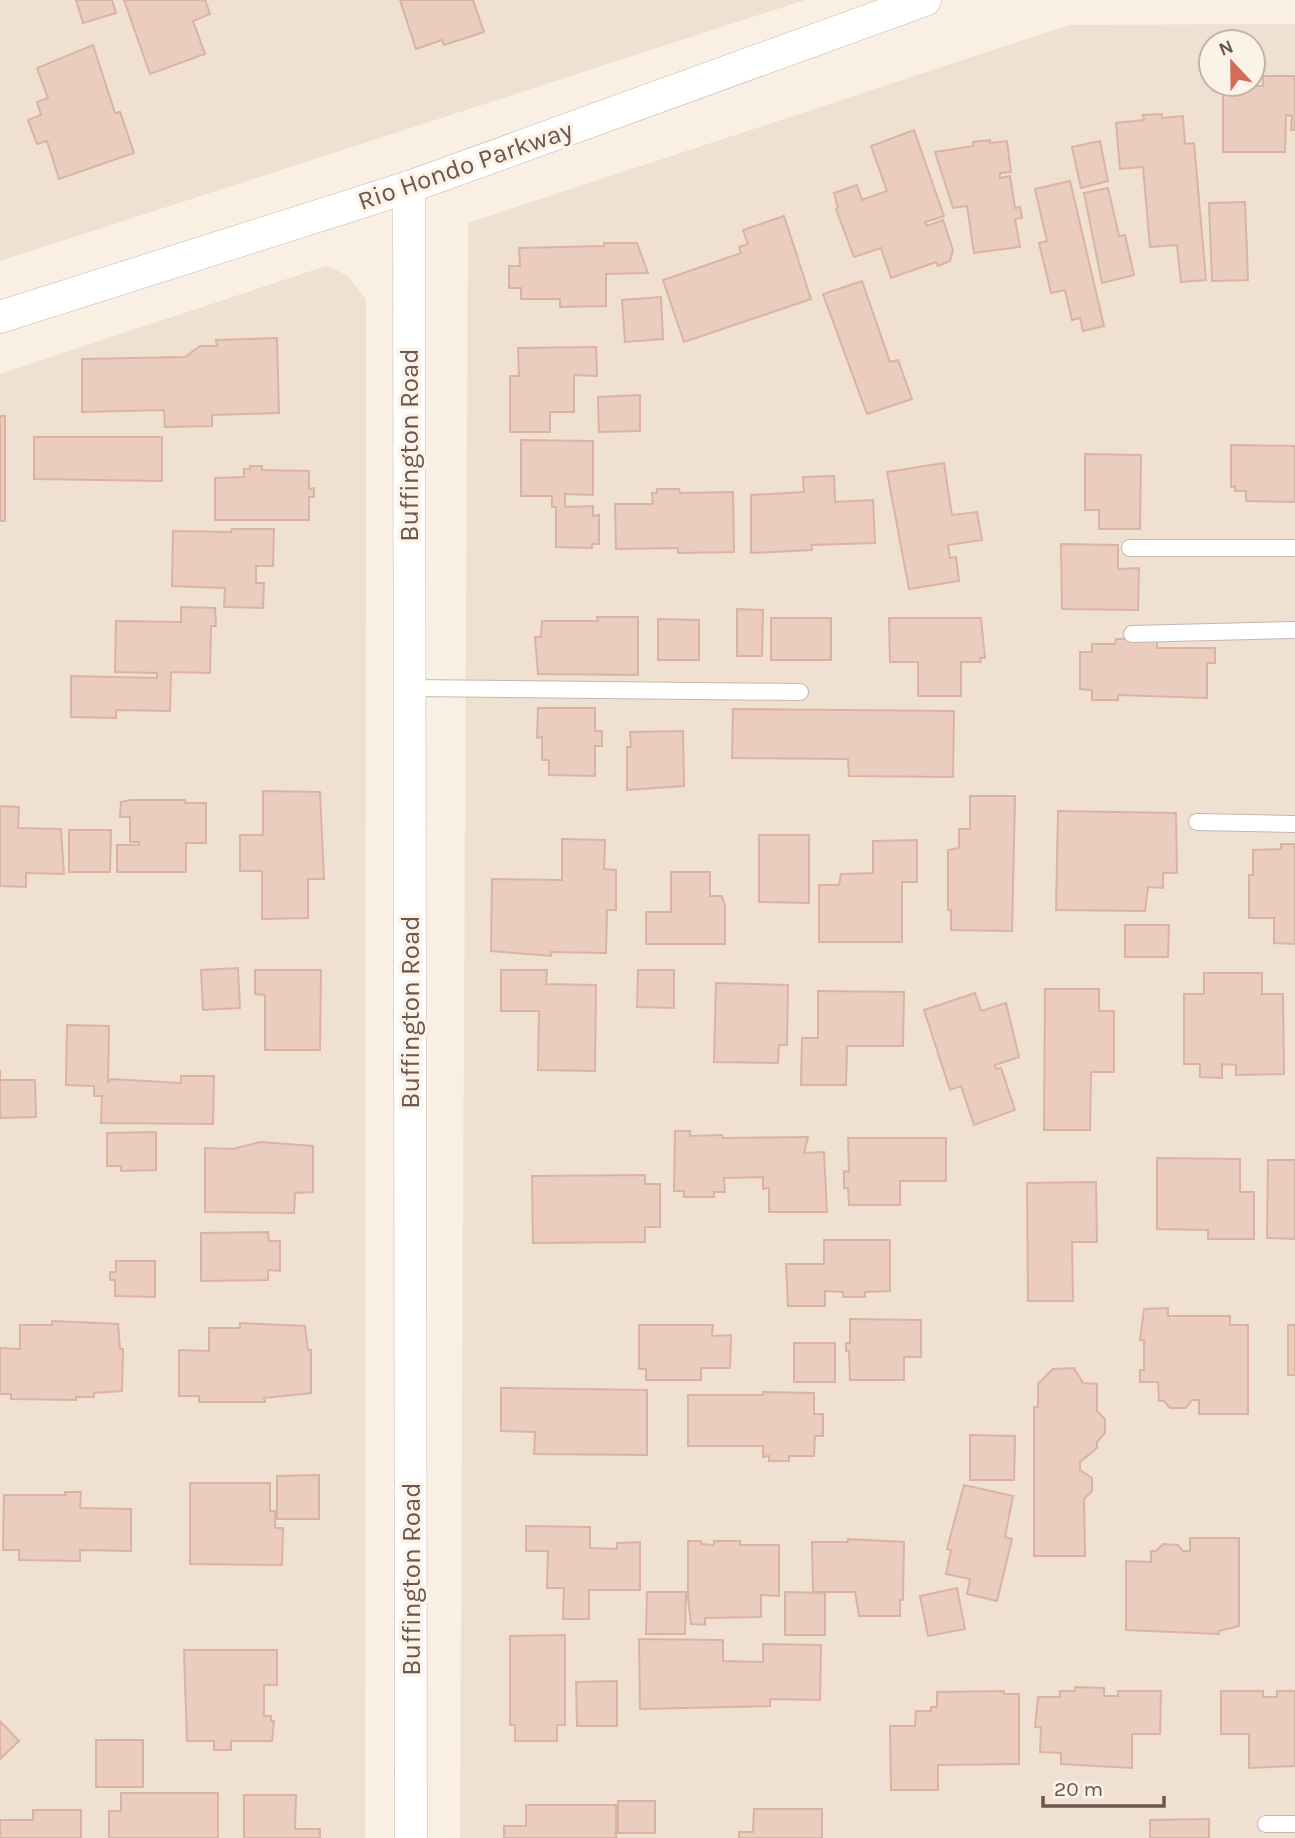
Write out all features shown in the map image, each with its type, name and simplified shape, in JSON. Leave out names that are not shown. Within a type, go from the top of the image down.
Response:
[{"type":"street","name":"Rio Hondo Parkway","points":[[0,317],[409,187],[925,0]]},
{"type":"street","name":"Buffington Road","points":[[409,187],[411,1838]]},
{"type":"lane","points":[[1130,548],[1295,548]]},
{"type":"lane","points":[[1132,634],[1295,630]]},
{"type":"lane","points":[[410,688],[800,692]]},
{"type":"lane","points":[[1197,822],[1295,824]]},
{"type":"lane","points":[[1266,1824],[1295,1824]]},
{"type":"shaded area","points":[[0,0],[805,0],[0,261]]},
{"type":"shaded area","points":[[1295,24],[1295,1838],[460,1838],[468,223],[1069,25]]},
{"type":"shaded area","points":[[326,266],[347,275],[366,299],[365,1838],[0,1838],[0,374]]},
{"type":"building","points":[[76,0],[112,0],[116,13],[83,23]]},
{"type":"building","points":[[124,0],[205,0],[210,14],[193,21],[205,54],[150,74]]},
{"type":"building","points":[[400,0],[473,0],[484,32],[444,45],[442,40],[416,49]]},
{"type":"building","points":[[93,45],[115,113],[120,112],[134,153],[59,179],[47,141],[37,144],[28,120],[41,115],[37,102],[48,98],[37,68]]},
{"type":"building","points":[[1267,76],[1295,76],[1295,130],[1291,130],[1292,116],[1286,115],[1285,152],[1223,152],[1223,98],[1267,98]]},
{"type":"building","points":[[1162,114],[1162,118],[1183,116],[1185,144],[1194,143],[1206,280],[1181,282],[1177,245],[1150,247],[1143,167],[1120,169],[1116,123],[1144,120],[1143,115]]},
{"type":"building","points":[[914,130],[944,216],[925,222],[927,226],[943,220],[953,250],[950,261],[938,266],[936,262],[891,278],[881,248],[854,257],[836,209],[838,208],[834,193],[857,185],[862,200],[887,191],[871,146]]},
{"type":"building","points":[[990,140],[990,143],[1007,141],[1011,172],[1000,173],[1000,178],[1010,176],[1015,208],[1020,207],[1022,218],[1015,219],[1020,247],[974,253],[967,206],[953,208],[935,152],[973,146],[973,142]]},
{"type":"building","points":[[1100,141],[1108,181],[1081,188],[1072,147]]},
{"type":"building","points":[[1070,181],[1104,326],[1083,331],[1080,318],[1072,320],[1065,290],[1051,293],[1039,243],[1047,241],[1035,189]]},
{"type":"building","points":[[1108,188],[1119,236],[1125,235],[1134,275],[1102,283],[1084,193]]},
{"type":"building","points":[[1245,202],[1248,280],[1212,281],[1209,203]]},
{"type":"building","points":[[784,216],[811,299],[684,342],[663,280],[741,253],[739,247],[748,244],[743,230]]},
{"type":"building","points":[[604,243],[637,243],[648,273],[606,274],[606,306],[560,307],[560,299],[521,299],[521,288],[509,288],[509,266],[520,266],[519,248],[604,246]]},
{"type":"building","points":[[862,281],[890,362],[898,360],[912,399],[867,414],[823,294]]},
{"type":"building","points":[[661,297],[663,339],[625,342],[622,300]]},
{"type":"building","points":[[277,338],[279,413],[212,415],[212,426],[165,427],[164,410],[82,412],[82,359],[185,357],[200,346],[217,346],[216,340]]},
{"type":"building","points":[[596,347],[597,376],[574,375],[574,412],[550,412],[550,432],[510,432],[510,376],[519,376],[518,348]]},
{"type":"building","points":[[640,395],[640,431],[599,432],[598,397]]},
{"type":"building","points":[[0,416],[5,416],[5,521],[0,521]]},
{"type":"building","points":[[34,437],[162,437],[162,481],[34,479]]},
{"type":"building","points":[[521,440],[593,441],[593,495],[565,494],[565,507],[593,506],[593,516],[599,515],[599,544],[592,544],[592,548],[556,547],[556,507],[552,507],[552,496],[521,496]]},
{"type":"building","points":[[1231,445],[1295,446],[1295,502],[1246,501],[1246,491],[1235,491],[1235,486],[1231,487]]},
{"type":"building","points":[[1085,454],[1141,455],[1140,529],[1099,529],[1099,510],[1085,510]]},
{"type":"building","points":[[944,463],[952,515],[977,512],[982,540],[948,545],[950,558],[956,557],[959,581],[909,589],[887,472]]},
{"type":"building","points":[[250,466],[262,466],[262,470],[309,471],[309,489],[314,488],[314,497],[309,497],[309,520],[215,520],[215,478],[244,477],[244,469],[250,469]]},
{"type":"building","points":[[834,476],[835,502],[873,500],[875,543],[811,545],[812,550],[751,553],[751,495],[804,492],[803,477]]},
{"type":"building","points":[[657,489],[679,489],[680,493],[733,492],[734,552],[678,553],[678,548],[616,549],[615,504],[653,504],[652,493],[657,493]]},
{"type":"building","points":[[232,529],[274,529],[273,566],[256,566],[256,583],[264,583],[263,608],[224,607],[225,588],[172,586],[173,531],[231,532]]},
{"type":"building","points":[[1061,544],[1118,545],[1118,569],[1139,568],[1138,610],[1062,609]]},
{"type":"building","points":[[181,607],[215,608],[216,626],[211,626],[210,673],[171,672],[170,711],[116,710],[116,718],[71,717],[71,676],[157,678],[157,673],[115,672],[116,621],[181,622]]},
{"type":"building","points":[[737,609],[763,610],[762,656],[737,656]]},
{"type":"building","points":[[597,617],[638,617],[638,675],[538,674],[535,637],[541,637],[542,621],[598,621]]},
{"type":"building","points":[[771,618],[831,618],[831,660],[771,660]]},
{"type":"building","points":[[889,618],[981,618],[985,658],[980,658],[981,662],[961,662],[961,696],[918,696],[918,662],[890,662]]},
{"type":"building","points":[[658,619],[699,620],[699,660],[658,660]]},
{"type":"building","points":[[1116,639],[1157,639],[1157,648],[1215,648],[1215,663],[1207,663],[1207,698],[1118,695],[1118,700],[1092,700],[1092,690],[1080,689],[1080,652],[1092,652],[1092,644],[1115,644]]},
{"type":"building","points":[[538,708],[595,708],[595,731],[602,731],[602,746],[595,746],[595,776],[549,775],[549,760],[542,760],[542,737],[537,738]]},
{"type":"building","points":[[733,709],[954,711],[953,777],[849,776],[848,759],[732,758]]},
{"type":"building","points":[[683,731],[684,786],[627,790],[627,747],[631,747],[630,732]]},
{"type":"building","points":[[263,791],[320,792],[324,879],[308,879],[308,918],[262,919],[262,871],[240,871],[240,835],[263,835]]},
{"type":"building","points":[[970,796],[1015,796],[1012,931],[951,930],[951,910],[948,910],[948,850],[959,848],[959,829],[970,829]]},
{"type":"building","points":[[185,800],[185,803],[206,803],[206,843],[186,843],[186,872],[117,872],[117,845],[139,845],[139,842],[130,842],[130,817],[120,817],[121,802]]},
{"type":"building","points":[[0,806],[19,807],[18,828],[61,829],[64,874],[26,873],[26,887],[0,886]]},
{"type":"building","points":[[1058,811],[1176,813],[1177,873],[1163,873],[1163,888],[1148,887],[1145,911],[1056,910]]},
{"type":"building","points":[[69,830],[111,830],[110,872],[69,872]]},
{"type":"building","points":[[759,835],[809,835],[809,903],[759,902]]},
{"type":"building","points":[[562,839],[605,840],[604,869],[616,870],[616,910],[607,910],[606,953],[551,952],[551,956],[491,951],[492,879],[562,880]]},
{"type":"building","points":[[917,840],[917,882],[902,882],[902,942],[819,942],[819,885],[839,885],[841,874],[873,873],[873,841]]},
{"type":"building","points":[[1281,844],[1295,844],[1295,944],[1274,943],[1274,918],[1249,918],[1249,875],[1253,875],[1253,850],[1281,849]]},
{"type":"building","points":[[671,872],[710,872],[710,896],[722,896],[725,906],[725,944],[646,944],[646,912],[671,912]]},
{"type":"building","points":[[1125,925],[1169,925],[1168,957],[1125,957]]},
{"type":"building","points":[[238,968],[240,1008],[203,1010],[201,970]]},
{"type":"building","points":[[255,970],[321,970],[320,1050],[265,1050],[265,995],[255,994]]},
{"type":"building","points":[[501,970],[547,970],[546,984],[596,985],[595,1071],[538,1070],[539,1011],[501,1011]]},
{"type":"building","points":[[638,970],[674,970],[674,1008],[637,1007]]},
{"type":"building","points":[[1204,973],[1262,973],[1262,994],[1283,994],[1284,1074],[1236,1075],[1236,1065],[1222,1064],[1222,1078],[1200,1077],[1200,1064],[1184,1064],[1184,994],[1204,994]]},
{"type":"building","points":[[716,983],[788,985],[787,1045],[779,1045],[778,1063],[714,1062]]},
{"type":"building","points":[[1045,989],[1099,989],[1099,1011],[1114,1011],[1114,1072],[1091,1072],[1090,1130],[1044,1130]]},
{"type":"building","points":[[818,991],[904,992],[903,1046],[847,1046],[846,1085],[801,1085],[802,1038],[818,1038]]},
{"type":"building","points":[[975,993],[981,1011],[1006,1003],[1019,1057],[995,1065],[996,1069],[1001,1068],[1015,1110],[974,1125],[961,1086],[950,1090],[924,1010]]},
{"type":"building","points":[[67,1025],[109,1026],[108,1082],[111,1079],[181,1083],[181,1076],[214,1076],[213,1124],[101,1123],[102,1096],[94,1096],[94,1086],[66,1085]]},
{"type":"building","points":[[0,1080],[35,1080],[36,1117],[0,1118]]},
{"type":"building","points":[[675,1131],[690,1131],[690,1136],[722,1135],[723,1138],[808,1137],[804,1153],[824,1152],[827,1212],[769,1212],[769,1188],[763,1189],[763,1177],[724,1178],[725,1192],[714,1192],[714,1197],[684,1197],[684,1191],[674,1191]]},
{"type":"building","points":[[156,1132],[156,1170],[121,1171],[121,1166],[107,1166],[107,1133]]},
{"type":"building","points":[[848,1138],[946,1138],[946,1181],[900,1181],[900,1205],[849,1205],[848,1188],[844,1188],[844,1171],[849,1172]]},
{"type":"building","points":[[260,1142],[313,1146],[313,1192],[295,1193],[294,1213],[205,1212],[205,1148],[233,1149]]},
{"type":"building","points":[[1157,1158],[1240,1159],[1240,1192],[1254,1192],[1254,1239],[1208,1239],[1208,1230],[1157,1229]]},
{"type":"building","points":[[1268,1160],[1295,1160],[1295,1239],[1267,1238]]},
{"type":"building","points":[[645,1175],[645,1184],[660,1184],[660,1227],[645,1227],[645,1242],[533,1243],[532,1176]]},
{"type":"building","points":[[1096,1182],[1097,1242],[1072,1242],[1073,1301],[1028,1301],[1027,1183]]},
{"type":"building","points":[[268,1232],[269,1241],[280,1241],[280,1271],[268,1270],[268,1280],[201,1281],[201,1233]]},
{"type":"building","points":[[824,1240],[890,1240],[890,1291],[865,1292],[865,1297],[843,1297],[843,1292],[825,1291],[825,1306],[788,1306],[786,1264],[824,1264]]},
{"type":"building","points":[[116,1261],[155,1261],[155,1297],[115,1296],[115,1280],[110,1280],[110,1272],[116,1272]]},
{"type":"building","points":[[1168,1308],[1168,1316],[1230,1316],[1230,1325],[1248,1325],[1248,1414],[1199,1414],[1199,1400],[1192,1400],[1186,1408],[1170,1408],[1164,1401],[1159,1401],[1158,1382],[1140,1382],[1140,1370],[1144,1370],[1144,1340],[1140,1340],[1144,1309]]},
{"type":"building","points":[[850,1319],[921,1320],[921,1357],[904,1357],[904,1380],[850,1380],[849,1351],[846,1351],[846,1343],[850,1343]]},
{"type":"building","points":[[52,1321],[118,1324],[120,1349],[123,1349],[122,1391],[94,1393],[94,1397],[76,1397],[76,1400],[11,1399],[11,1394],[0,1394],[0,1348],[20,1349],[20,1325],[52,1325]]},
{"type":"building","points":[[240,1323],[305,1326],[308,1350],[311,1350],[311,1393],[264,1398],[265,1402],[199,1402],[199,1396],[179,1396],[179,1350],[209,1351],[209,1328],[240,1328]]},
{"type":"building","points":[[639,1325],[713,1325],[712,1336],[731,1335],[730,1368],[701,1368],[701,1380],[646,1380],[646,1369],[639,1369]]},
{"type":"building","points":[[1288,1325],[1295,1325],[1295,1375],[1288,1375]]},
{"type":"building","points":[[794,1343],[835,1343],[835,1382],[794,1382]]},
{"type":"building","points":[[1074,1368],[1083,1383],[1097,1384],[1097,1411],[1105,1419],[1105,1433],[1097,1442],[1097,1448],[1080,1462],[1080,1470],[1092,1478],[1092,1491],[1084,1499],[1085,1556],[1034,1556],[1034,1407],[1038,1407],[1038,1384],[1053,1369]]},
{"type":"building","points":[[501,1388],[647,1390],[647,1455],[534,1454],[535,1432],[501,1431]]},
{"type":"building","points":[[763,1392],[814,1393],[814,1414],[823,1414],[823,1436],[815,1436],[814,1456],[789,1456],[789,1461],[769,1461],[769,1456],[763,1457],[763,1446],[688,1446],[688,1395],[763,1395]]},
{"type":"building","points":[[970,1435],[1015,1436],[1014,1480],[970,1480]]},
{"type":"building","points":[[319,1475],[319,1519],[277,1519],[277,1476]]},
{"type":"building","points":[[190,1483],[270,1483],[270,1511],[275,1511],[275,1528],[283,1528],[282,1565],[190,1564]]},
{"type":"building","points":[[964,1485],[1013,1496],[1005,1537],[1012,1539],[997,1601],[967,1594],[970,1579],[946,1574],[951,1550],[947,1549]]},
{"type":"building","points":[[65,1492],[81,1492],[80,1508],[131,1509],[131,1551],[80,1550],[80,1561],[19,1560],[19,1550],[3,1550],[4,1495],[65,1495]]},
{"type":"building","points":[[526,1526],[590,1527],[590,1548],[617,1549],[617,1543],[640,1542],[640,1590],[589,1590],[589,1619],[563,1619],[564,1588],[547,1588],[548,1551],[526,1551]]},
{"type":"building","points":[[1190,1538],[1239,1538],[1239,1626],[1219,1631],[1219,1634],[1126,1630],[1126,1561],[1151,1562],[1151,1551],[1156,1551],[1163,1544],[1178,1545],[1183,1551],[1190,1551]]},
{"type":"building","points":[[848,1539],[904,1542],[903,1600],[900,1600],[900,1616],[859,1616],[855,1592],[813,1592],[812,1542],[848,1542]]},
{"type":"building","points":[[688,1541],[714,1545],[714,1541],[740,1541],[740,1545],[779,1545],[779,1596],[761,1595],[761,1617],[705,1618],[705,1625],[691,1624]]},
{"type":"building","points":[[957,1588],[965,1629],[928,1636],[920,1596]]},
{"type":"building","points":[[647,1592],[686,1592],[685,1634],[646,1634]]},
{"type":"building","points":[[785,1592],[825,1593],[825,1635],[785,1635]]},
{"type":"building","points":[[565,1635],[565,1725],[557,1725],[557,1741],[515,1741],[515,1725],[510,1725],[510,1636]]},
{"type":"building","points":[[639,1639],[723,1640],[723,1661],[763,1662],[763,1644],[821,1645],[820,1700],[770,1699],[770,1706],[640,1709]]},
{"type":"building","points":[[184,1650],[277,1650],[277,1685],[264,1685],[264,1716],[271,1716],[271,1721],[274,1721],[272,1741],[231,1741],[231,1750],[214,1750],[214,1741],[187,1741]]},
{"type":"building","points":[[617,1681],[617,1726],[577,1726],[576,1682]]},
{"type":"building","points":[[1075,1687],[1104,1688],[1104,1696],[1118,1696],[1118,1691],[1161,1691],[1160,1734],[1132,1734],[1132,1768],[1061,1764],[1061,1753],[1040,1752],[1041,1727],[1035,1727],[1038,1697],[1060,1697],[1060,1691],[1075,1691]]},
{"type":"building","points":[[1004,1691],[1004,1694],[1019,1694],[1019,1764],[938,1765],[938,1790],[891,1790],[890,1726],[915,1726],[916,1711],[931,1711],[931,1707],[937,1707],[937,1692]]},
{"type":"building","points":[[1221,1691],[1263,1691],[1263,1697],[1277,1697],[1277,1691],[1295,1691],[1295,1766],[1249,1768],[1249,1734],[1221,1734]]},
{"type":"building","points":[[0,1721],[19,1741],[0,1759]]},
{"type":"building","points":[[96,1740],[143,1740],[143,1787],[96,1787]]},
{"type":"building","points":[[121,1793],[218,1793],[218,1838],[109,1838],[109,1811],[121,1811]]},
{"type":"building","points":[[244,1795],[296,1795],[295,1829],[320,1829],[320,1838],[244,1838]]},
{"type":"building","points":[[618,1801],[655,1801],[655,1833],[618,1833]]},
{"type":"building","points":[[526,1805],[616,1805],[616,1838],[504,1838],[504,1826],[526,1826]]},
{"type":"building","points":[[754,1809],[822,1809],[822,1838],[739,1838],[739,1832],[753,1832]]},
{"type":"building","points":[[33,1810],[81,1810],[81,1838],[0,1838],[0,1820],[33,1820]]},
{"type":"building","points":[[1209,1819],[1209,1838],[1150,1838],[1150,1820]]}]
